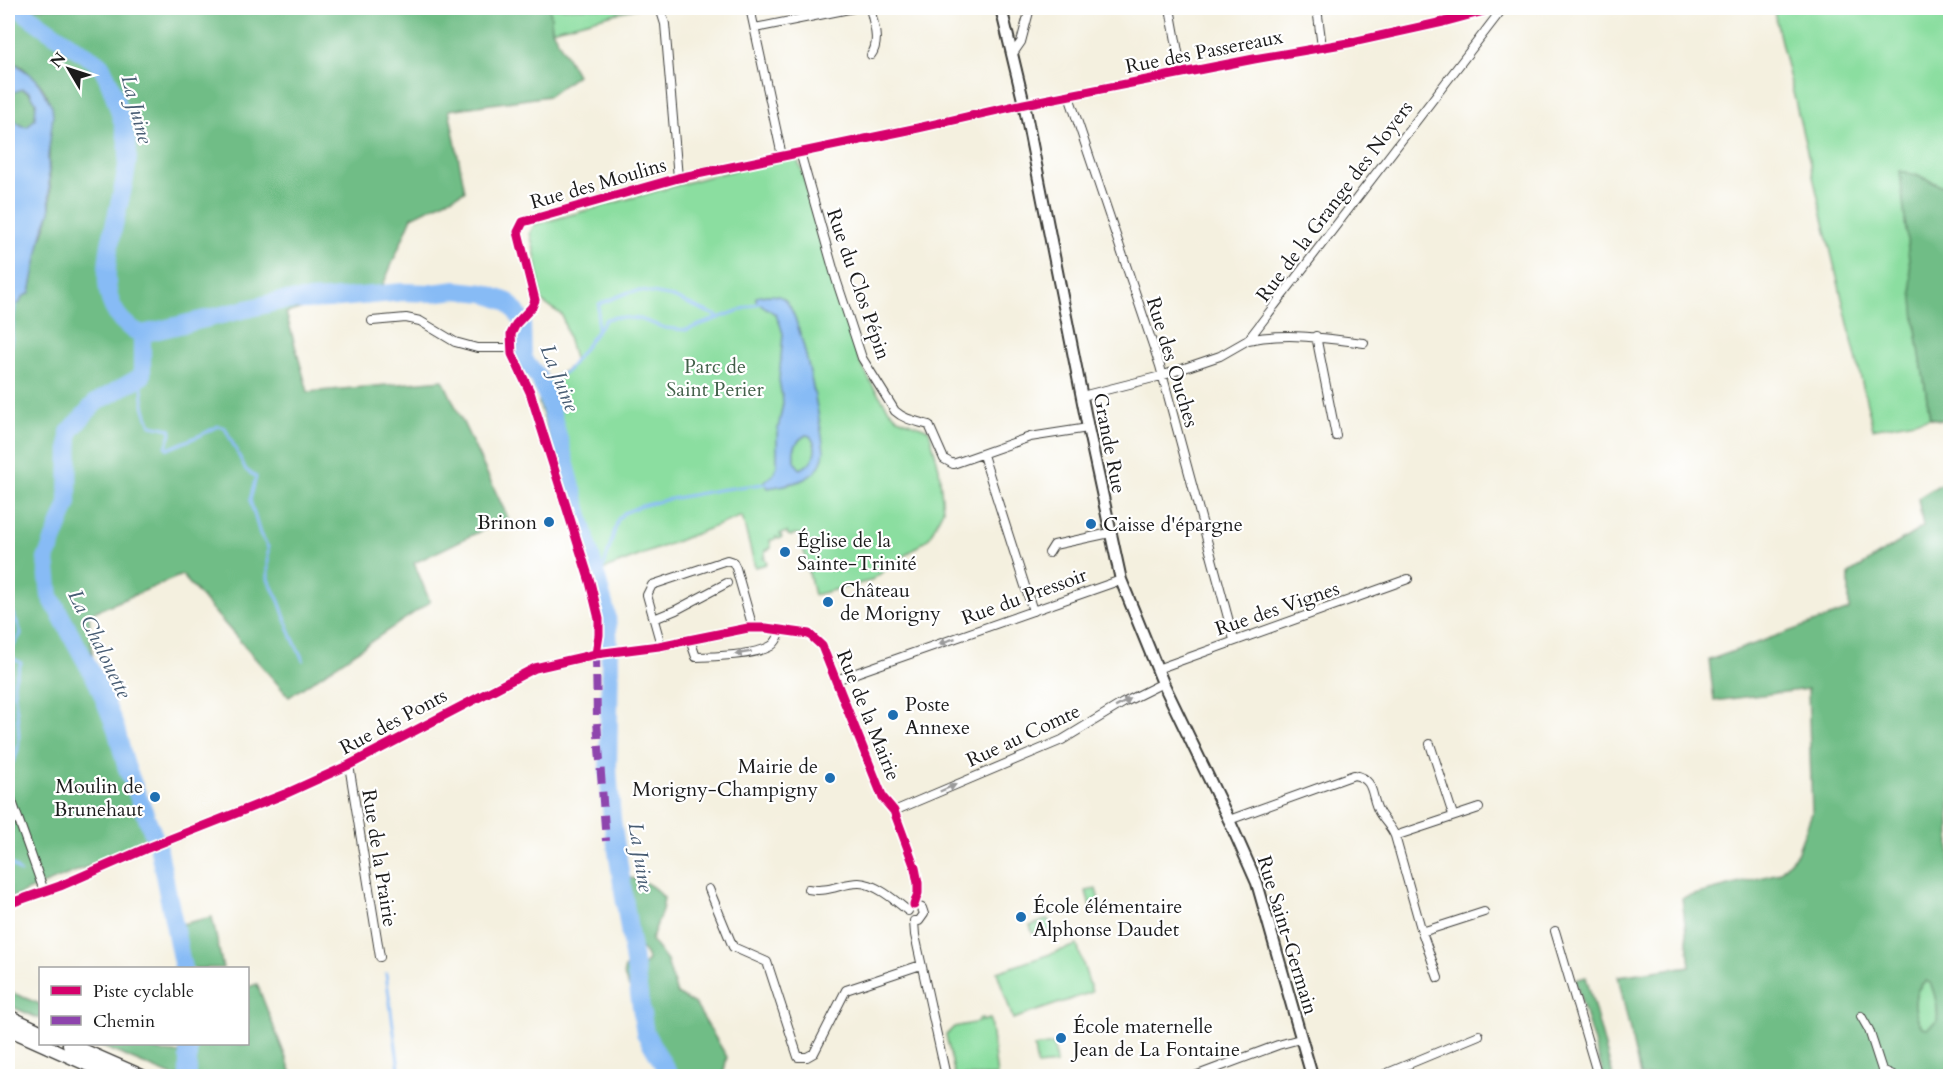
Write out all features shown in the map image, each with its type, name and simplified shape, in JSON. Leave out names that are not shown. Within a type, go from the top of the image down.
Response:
[{"type":"main road","name":"Grande Rue","points":[[1001,8],[1024,104],[1088,428],[1121,580],[1163,683],[1207,775]]},
{"type":"main road","name":"Rue Saint-Germain","points":[[1207,775],[1257,883],[1311,1077]]},
{"type":"main road","points":[[8,1016],[39,1031]]},
{"type":"main road","points":[[8,1029],[39,1043]]},
{"type":"main road","points":[[43,1045],[113,1077]]},
{"type":"main road","points":[[71,1045],[142,1077]]},
{"type":"street","points":[[660,8],[665,24],[678,178]]},
{"type":"street","points":[[750,8],[782,156]]},
{"type":"street","points":[[755,28],[854,8]]},
{"type":"street","points":[[870,8],[876,39],[875,50],[871,55]]},
{"type":"street","points":[[1012,55],[1021,42],[1030,8]]},
{"type":"street","points":[[1170,8],[1182,74]]},
{"type":"street","points":[[1317,8],[1322,47]]},
{"type":"street","name":"Rue des Passereaux","points":[[1024,104],[1322,47],[1443,22],[1495,8]]},
{"type":"street","name":"Rue de la Grange des Noyers","points":[[1082,396],[1161,376],[1220,356],[1248,340],[1503,8]]},
{"type":"street","name":"Rue des Ouches","points":[[1069,96],[1161,376],[1234,640]]},
{"type":"street","name":"Rue des Moulins","points":[[511,348],[511,334],[535,300],[518,232],[523,222],[678,178],[1024,104]]},
{"type":"street","name":"Rue du Clos Pépin","points":[[800,152],[836,279],[862,358],[895,411],[902,417],[929,424],[947,462],[953,464],[1030,437],[1088,428]]},
{"type":"street","points":[[372,321],[406,318],[420,321],[455,342],[477,348],[511,348],[530,392],[590,582],[599,619],[598,653]]},
{"type":"street","points":[[1248,340],[1268,336],[1316,336],[1364,343]]},
{"type":"street","points":[[1316,336],[1336,436]]},
{"type":"street","points":[[983,454],[1033,611]]},
{"type":"street","points":[[1049,553],[1054,545],[1110,533]]},
{"type":"street","points":[[661,645],[647,595],[652,585],[727,560],[733,562],[736,568],[753,628]]},
{"type":"street","name":"Rue des Vignes","points":[[1157,669],[1408,579]]},
{"type":"street","name":"Rue du Pressoir","points":[[836,680],[1067,597],[1121,580]]},
{"type":"street","points":[[654,619],[727,583]]},
{"type":"street","name":"Rue des Ponts","points":[[8,904],[285,794],[349,765],[535,668],[598,653],[661,645],[753,628],[809,634]]},
{"type":"street","points":[[690,640],[696,657],[712,657],[771,646],[776,642],[781,630]]},
{"type":"street","name":"Rue de la Mairie","points":[[809,634],[822,646],[883,798],[894,811],[918,883],[918,893],[911,908]]},
{"type":"street","name":"Rue au Comte","points":[[894,811],[1062,740],[1123,703],[1163,683]]},
{"type":"street","points":[[1430,744],[1453,815]]},
{"type":"street","name":"Rue de la Prairie","points":[[349,765],[380,957]]},
{"type":"street","points":[[1229,820],[1354,775],[1363,777],[1369,782],[1379,814],[1391,826],[1395,836],[1422,932],[1438,978]]},
{"type":"street","points":[[8,790],[44,891]]},
{"type":"street","points":[[1395,836],[1479,808]]},
{"type":"street","points":[[808,889],[821,891],[860,883],[890,895],[911,908],[920,906],[924,914],[921,919],[914,921]]},
{"type":"street","points":[[709,890],[733,947],[767,962],[798,1058],[814,1053],[846,990],[921,964]]},
{"type":"street","points":[[911,908],[908,917],[914,921],[946,1077]]},
{"type":"street","points":[[1422,932],[1484,912]]},
{"type":"street","points":[[1555,931],[1598,1077]]},
{"type":"street","points":[[1861,1016],[1869,1030],[1882,1070],[1893,1077]]},
{"type":"street","points":[[1380,1077],[1479,1035]]},
{"type":"street","points":[[1195,1077],[1278,1044],[1300,1039]]},
{"type":"green space","points":[[8,8],[550,8],[552,30],[577,75],[549,96],[449,110],[465,191],[412,217],[383,285],[286,313],[308,392],[443,380],[508,518],[414,563],[430,602],[289,697],[182,575],[89,614],[94,674],[148,842],[8,899],[8,306],[15,305],[34,260],[49,215],[51,115],[47,94],[41,85],[20,66],[8,61]]},
{"type":"green space","points":[[550,8],[637,8],[552,30]]},
{"type":"green space","points":[[1773,8],[1950,8],[1950,188],[1916,174],[1916,329],[1930,418],[1873,429]]},
{"type":"green space","points":[[22,89],[33,97],[36,109],[35,119],[27,127],[17,123],[11,108],[14,92]]},
{"type":"green space","name":"Parc de Saint Perier","points":[[790,157],[796,158],[801,168],[816,225],[859,360],[873,386],[898,418],[929,430],[939,468],[943,510],[929,538],[870,581],[814,595],[800,534],[792,536],[787,532],[780,534],[782,537],[779,539],[776,537],[770,540],[771,548],[765,551],[763,558],[767,564],[755,567],[742,516],[592,574],[539,403],[542,384],[575,362],[562,315],[541,301],[530,233],[534,225],[711,176]]},
{"type":"green space","points":[[1900,171],[1950,188],[1950,461],[1946,421],[1930,418],[1916,329]]},
{"type":"green space","points":[[1950,478],[1950,1076],[1640,1076],[1618,976],[1690,966],[1682,898],[1779,873],[1797,853],[1812,813],[1808,689],[1714,701],[1709,660],[1849,610],[1849,574],[1923,527],[1918,498]],"holes":[[[1926,981],[1930,983],[1936,1002],[1937,1021],[1927,1028],[1922,1027],[1919,1022],[1915,1002],[1921,985]]]},
{"type":"green space","points":[[630,878],[649,885],[664,898],[662,911],[651,940],[667,961],[677,994],[695,1004],[727,1057],[723,1076],[672,1076],[650,1049],[637,1026],[632,994],[624,971],[628,964],[644,965],[648,960],[645,952],[629,936],[623,926],[623,901]]},
{"type":"green space","points":[[1096,889],[1100,904],[1090,907],[1086,891]]},
{"type":"green space","points":[[212,917],[223,967],[179,967],[169,927]]},
{"type":"green space","points":[[1048,919],[1052,929],[1034,936],[1030,926]]},
{"type":"green space","points":[[1077,945],[1092,992],[1013,1019],[997,972]]},
{"type":"green space","points":[[1586,977],[1613,1076],[1604,1076],[1575,980]]},
{"type":"green space","points":[[1926,981],[1932,987],[1937,1012],[1937,1021],[1927,1028],[1922,1027],[1915,1009],[1918,990]]},
{"type":"green space","points":[[257,984],[293,1076],[172,1076],[98,1045],[144,1045],[162,1052],[178,1053],[185,1045],[249,1045],[249,987]]},
{"type":"green space","points":[[8,991],[39,1004],[39,1019],[8,1005]]},
{"type":"green space","points":[[982,1018],[982,1021],[990,1019],[997,1076],[955,1076],[946,1035],[954,1027],[979,1022]]},
{"type":"green space","points":[[1054,1044],[1056,1064],[1037,1066],[1034,1047]]},
{"type":"water","points":[[8,61],[13,62],[36,79],[52,106],[53,116],[48,156],[50,212],[42,233],[30,293],[22,297],[20,303],[8,306],[8,253],[11,245],[8,239]],"holes":[[[22,89],[30,92],[36,103],[35,119],[27,127],[17,123],[12,114],[11,103],[14,92]]]},
{"type":"water","points":[[775,295],[780,297],[787,302],[793,313],[805,350],[824,450],[822,460],[812,475],[787,485],[768,488],[764,481],[773,475],[777,465],[777,434],[783,403],[779,380],[783,334],[775,314],[756,301],[756,297]],"holes":[[[806,435],[810,436],[815,446],[814,456],[809,464],[800,469],[795,460],[795,446],[801,438]]]},
{"type":"waterway","name":"La Juine","points":[[19,8],[40,25],[99,64],[114,95],[128,153],[126,175],[109,252],[107,278],[110,301],[121,320],[142,334],[280,301],[403,292],[432,293],[456,290],[484,293],[508,302],[517,313],[522,322],[523,359],[539,378],[548,399],[607,615],[610,662],[608,769],[612,819],[645,1033],[670,1076]]},
{"type":"waterway","points":[[597,329],[599,304],[629,292],[641,291],[673,297],[717,316]]},
{"type":"waterway","points":[[542,384],[568,370],[606,319],[616,317],[640,319],[665,328],[686,330],[759,303]]},
{"type":"waterway","points":[[8,368],[15,304]]},
{"type":"waterway","name":"La Chalouette","points":[[142,334],[142,376],[95,403],[69,432],[68,503],[46,559],[50,596],[98,684],[116,729],[126,766],[158,846],[183,967]]},
{"type":"waterway","points":[[142,376],[142,395],[146,413],[151,425],[170,429],[171,433],[166,447],[168,449],[218,426],[225,428],[246,470],[256,477],[250,500],[260,534],[268,547],[268,579],[303,660]]},
{"type":"waterway","points":[[598,577],[605,563],[618,519],[624,513],[665,500],[770,483]]},
{"type":"waterway","points":[[8,605],[21,634],[9,653],[9,656],[21,663],[14,685],[19,740],[14,760],[8,767]]},
{"type":"waterway","points":[[8,861],[20,872]]},
{"type":"waterway","points":[[386,974],[400,1076]]},
{"type":"waterway","name":"La Chalouette","points":[[188,1045],[188,1076]]},
{"type":"marked path","points":[[596,654],[597,721],[606,841]]},
{"type":"cycle path","points":[[596,654],[599,619],[590,582],[530,392],[512,354],[511,334],[535,300],[518,232],[523,222],[678,178],[1024,104],[1348,43],[1495,8]]},
{"type":"cycle path","points":[[8,904],[60,886],[145,849],[285,794],[349,765],[535,668],[596,654],[659,646],[748,628],[766,628],[809,634],[822,646],[883,798],[894,811],[915,868],[918,893],[914,905]]},
{"type":"place","name":"Brinon","points":[[549,522]]},
{"type":"place","name":"Caisse d'épargne","points":[[1091,524]]},
{"type":"place","name":"Église de la Sainte-Trinité","points":[[785,552]]},
{"type":"place","name":"Château de Morigny","points":[[828,602]]},
{"type":"place","name":"Poste Annexe","points":[[893,715]]},
{"type":"place","name":"Mairie de Morigny-Champigny","points":[[830,778]]},
{"type":"place","name":"Moulin de Brunehaut","points":[[155,797]]},
{"type":"place","name":"École élémentaire Alphonse Daudet","points":[[1021,917]]},
{"type":"place","name":"École maternelle Jean de La Fontaine","points":[[1061,1038]]}]
